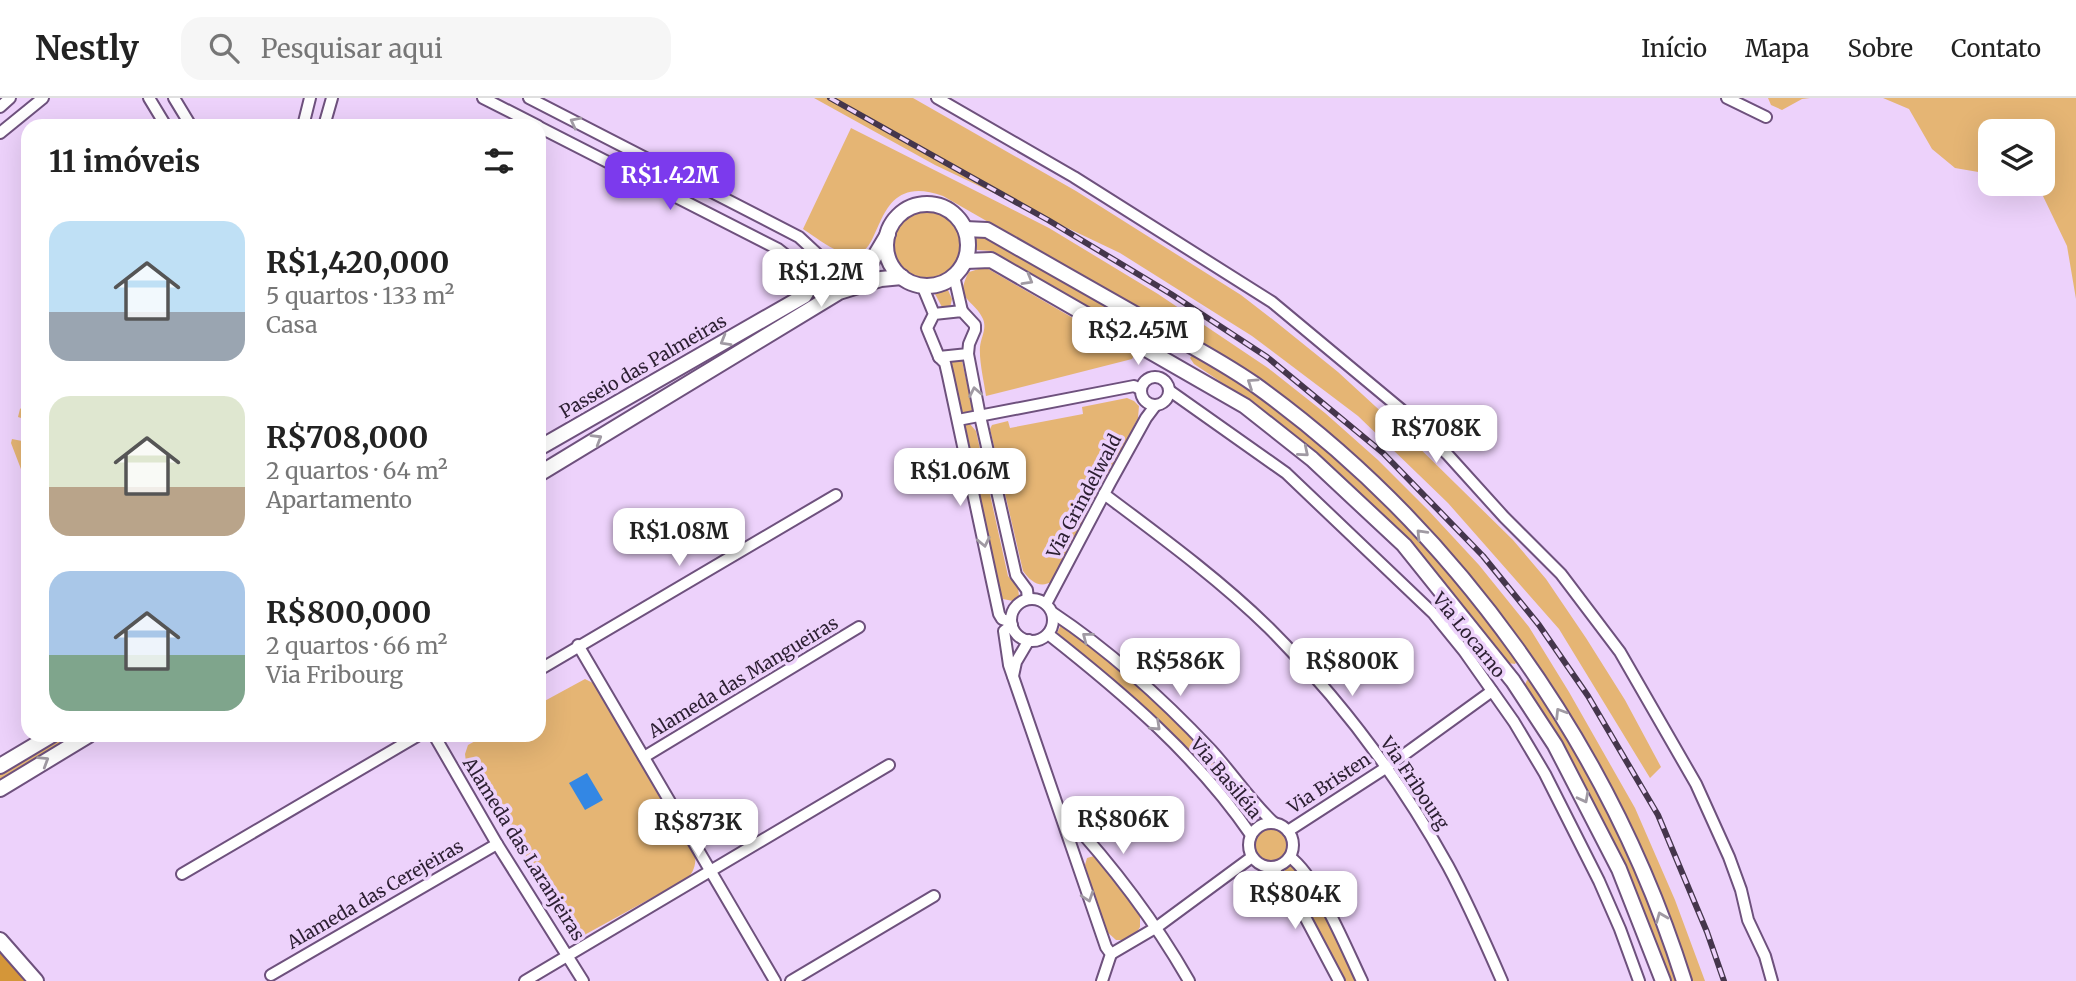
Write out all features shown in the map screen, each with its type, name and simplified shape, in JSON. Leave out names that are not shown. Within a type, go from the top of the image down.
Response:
[{"type":"street","points":[[0,107],[10,98]]},
{"type":"street","points":[[0,133],[43,98]]},
{"type":"street","points":[[149,98],[162,119]]},
{"type":"street","points":[[174,98],[187,119]]},
{"type":"street","points":[[305,119],[310,98]]},
{"type":"street","points":[[326,119],[332,98]]},
{"type":"street","points":[[483,98],[524,119]]},
{"type":"street","points":[[529,98],[791,232],[826,262],[865,268],[872,262],[897,218],[921,205],[930,204],[948,210],[960,220],[968,245],[965,261],[954,276],[937,284],[922,285],[902,277],[873,281],[839,292],[546,470]]},
{"type":"street","points":[[937,98],[1074,177],[1272,302],[1403,411],[1448,455],[1560,574],[1620,652],[1696,784],[1729,857],[1748,920],[1765,956],[1772,981]]},
{"type":"street","points":[[1727,98],[1766,117]]},
{"type":"street","points":[[546,130],[778,249],[824,292],[839,292]]},
{"type":"street","points":[[965,229],[988,230],[1252,382],[1356,467],[1399,511],[1471,589],[1532,668],[1569,727],[1602,787],[1653,897],[1684,981]]},
{"type":"street","points":[[778,249],[785,244],[791,232]]},
{"type":"street","points":[[888,234],[888,258],[902,277]]},
{"type":"street","points":[[965,261],[991,260],[1245,406],[1282,433],[1372,513],[1432,578],[1513,681],[1555,745],[1598,826],[1636,908],[1663,981]]},
{"type":"street","name":"Passeio das Palmeiras","points":[[546,444],[804,296],[818,267],[826,262]]},
{"type":"street","points":[[954,276],[962,311],[975,325],[968,354],[1016,575],[1027,590],[1028,599]]},
{"type":"street","points":[[922,285],[934,314],[928,328],[931,342],[945,363],[999,614],[1002,619],[1012,623]]},
{"type":"street","points":[[934,314],[962,311]]},
{"type":"street","points":[[1170,361],[1183,341]]},
{"type":"street","points":[[939,357],[968,354]]},
{"type":"street","points":[[958,420],[1134,386],[1140,389],[1144,400],[1155,406],[1164,403],[1170,391],[1164,379],[1155,377],[1146,380],[1140,389]]},
{"type":"street","name":"Via Locarno","points":[[1170,391],[1286,473],[1434,614],[1492,691],[1545,774],[1604,893],[1639,981]]},
{"type":"street","name":"Via Grindelwald","points":[[1049,608],[1104,494],[1155,406]]},
{"type":"street","name":"Via Fribourg","points":[[1104,494],[1215,580],[1268,628],[1324,688],[1387,767],[1447,864],[1502,981]]},
{"type":"street","points":[[546,666],[836,495]]},
{"type":"street","points":[[1034,599],[1049,608],[1053,622],[1048,634],[1036,640],[1028,640],[1018,635],[1012,623],[1012,614],[1018,604],[1034,599]]},
{"type":"street","name":"Via Basiléia","points":[[1049,608],[1100,647],[1178,718],[1274,823]]},
{"type":"street","points":[[1012,623],[1004,631],[1006,655],[1105,947],[1111,954]]},
{"type":"street","name":"Alameda das Mangueiras","points":[[644,757],[859,627]]},
{"type":"street","name":"Via Basiléia","points":[[1048,634],[1094,670],[1164,734],[1210,780],[1251,835]]},
{"type":"street","points":[[1013,676],[1016,662],[1028,640]]},
{"type":"street","points":[[578,645],[775,981]]},
{"type":"street","points":[[1513,681],[1532,668]]},
{"type":"street","name":"Via Bristen","points":[[1288,831],[1387,767],[1492,691]]},
{"type":"street","points":[[0,766],[40,742]]},
{"type":"street","points":[[0,789],[77,742]]},
{"type":"street","points":[[182,874],[407,742]]},
{"type":"street","name":"Alameda das Laranjeiras","points":[[437,742],[583,981]]},
{"type":"street","points":[[525,981],[888,765]]},
{"type":"street","points":[[1060,808],[1097,848],[1157,927],[1189,981]]},
{"type":"street","points":[[1274,823],[1288,831],[1293,844],[1290,856],[1285,862],[1272,867],[1264,866],[1252,857],[1249,845],[1251,835],[1262,825],[1274,823]]},
{"type":"street","name":"Alameda das Cerejeiras","points":[[271,975],[497,844]]},
{"type":"street","points":[[1077,864],[1083,856],[1097,848]]},
{"type":"street","points":[[1290,856],[1312,884],[1362,981]]},
{"type":"street","points":[[1102,981],[1111,954],[1157,927],[1252,857]]},
{"type":"street","points":[[1272,867],[1295,898],[1339,981]]},
{"type":"street","points":[[791,981],[934,896]]},
{"type":"street","points":[[0,940],[36,981]]},
{"type":"shaded area","points":[[814,98],[913,98],[1076,191],[1241,295],[1276,322],[1338,372],[1400,429],[1513,540],[1546,579],[1586,638],[1625,700],[1661,767],[1650,778],[1559,629],[1448,503],[1358,416],[1252,336],[1120,253],[935,165]]},
{"type":"shaded area","points":[[1768,98],[1810,98],[1802,99],[1782,110],[1771,105]]},
{"type":"shaded area","points":[[1883,98],[2076,98],[2076,299],[2067,246],[2043,196],[2055,196],[2055,119],[1978,119],[1978,172],[1955,168],[1932,149],[1909,109]]},
{"type":"shaded area","points":[[851,128],[1049,228],[1158,294],[1268,368],[1378,460],[1479,565],[1529,627],[1635,808],[1675,900],[1705,981],[1690,981],[1567,713],[1538,668],[1479,592],[1402,506],[1212,350],[943,196],[920,191],[904,194],[892,202],[872,240],[865,250],[856,254],[835,249],[803,229]]},
{"type":"shaded area","points":[[933,210],[946,216],[955,225],[959,231],[959,259],[951,270],[940,278],[919,280],[901,270],[893,259],[891,238],[901,220],[912,212]]},
{"type":"shaded area","points":[[978,235],[998,241],[1169,342],[1163,351],[992,251],[977,250],[975,238]]},
{"type":"shaded area","points":[[985,267],[1135,354],[1132,359],[986,396],[980,353],[984,323],[964,294],[963,288],[969,272]]},
{"type":"shaded area","points":[[948,290],[952,299],[950,308],[943,309],[934,292]]},
{"type":"shaded area","points":[[1195,352],[1330,452],[1388,507],[1468,597],[1518,659],[1515,664],[1508,663],[1442,582],[1346,479],[1259,408],[1194,364],[1190,358]]},
{"type":"shaded area","points":[[953,359],[962,361],[972,415],[962,415],[951,365]]},
{"type":"shaded area","points":[[1127,398],[1139,406],[1138,418],[1053,581],[1036,583],[1023,571],[990,429],[992,425],[1008,421],[1010,428],[1083,414],[1082,407]]},
{"type":"shaded area","points":[[969,423],[976,431],[1008,576],[1018,588],[1019,596],[1013,601],[1003,599],[1001,594],[964,427]]},
{"type":"shaded area","points":[[12,439],[21,441],[21,469],[11,443]]},
{"type":"shaded area","points":[[1061,625],[1065,625],[1135,682],[1182,726],[1257,813],[1256,824],[1251,823],[1219,786],[1056,635]]},
{"type":"shaded area","points":[[585,679],[595,684],[695,853],[694,869],[688,878],[577,939],[569,935],[466,762],[468,745],[473,742],[546,742],[546,700]]},
{"type":"shaded area","points":[[1527,680],[1532,680],[1596,788],[1650,902],[1680,981],[1669,981],[1658,947],[1624,866],[1527,690]]},
{"type":"shaded area","points":[[57,742],[67,742],[0,780],[0,775]]},
{"type":"shaded area","points":[[1272,827],[1284,832],[1289,844],[1284,856],[1272,861],[1260,856],[1255,844],[1260,832]]},
{"type":"shaded area","points":[[1094,856],[1140,915],[1140,927],[1135,935],[1126,940],[1116,940],[1105,930],[1085,865],[1087,858]]},
{"type":"shaded area","points":[[1290,864],[1321,904],[1360,981],[1343,981],[1285,873],[1285,866]]},
{"type":"shaded area","points":[[0,940],[36,981],[0,981]]},
{"type":"water","points":[[587,773],[603,800],[585,810],[569,783]]},
{"type":"railway","points":[[830,98],[1048,220],[1171,294],[1267,357],[1383,453],[1483,556],[1539,625],[1588,696],[1658,815],[1707,932],[1724,981]]}]
